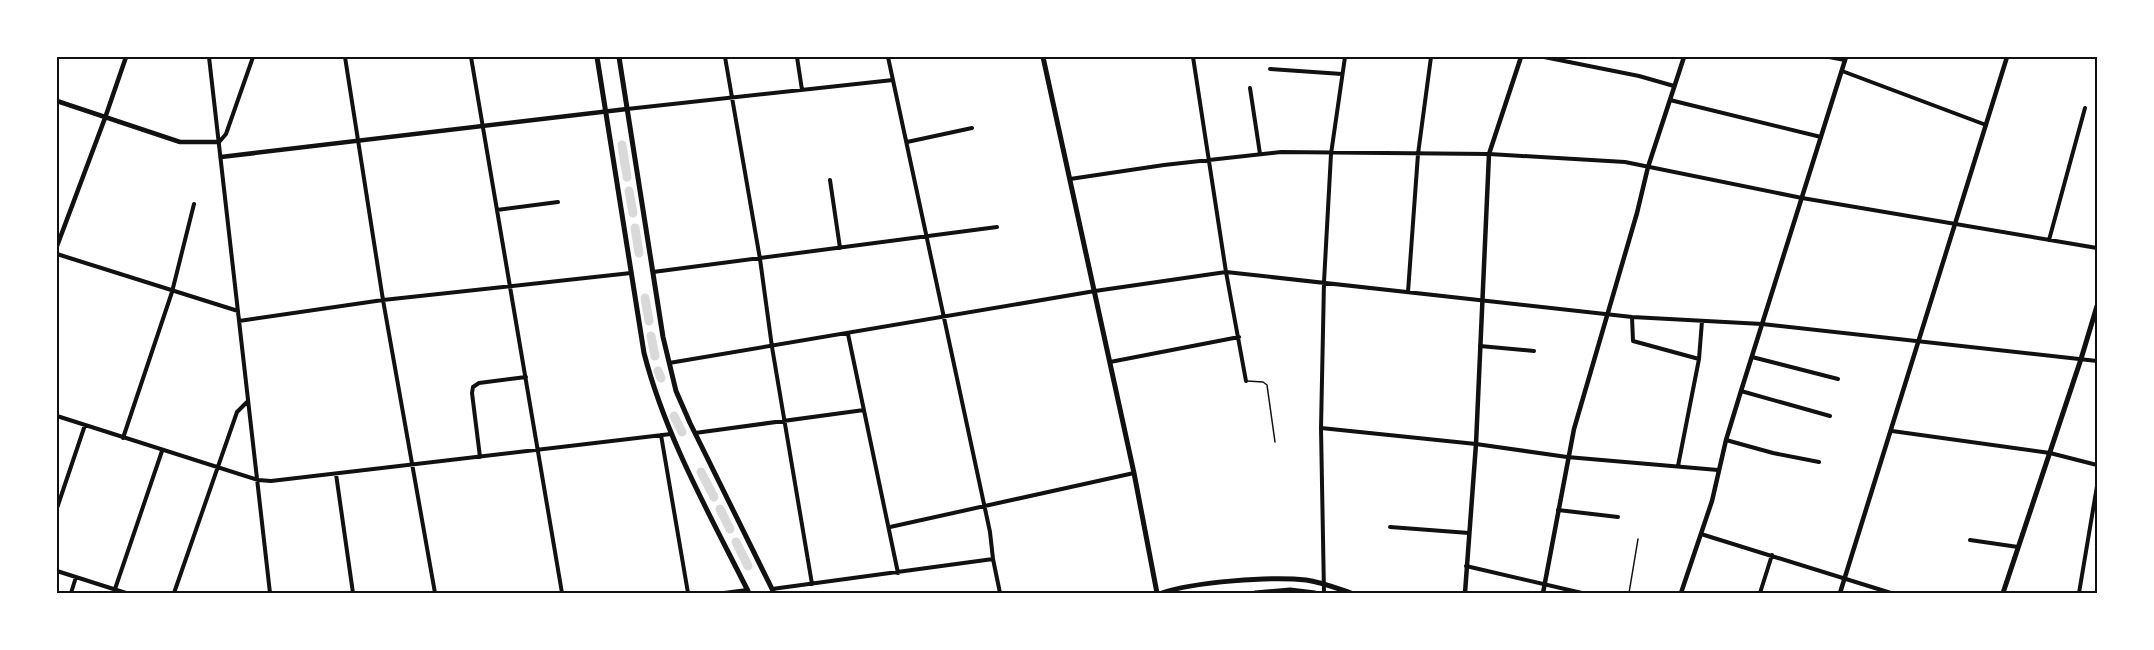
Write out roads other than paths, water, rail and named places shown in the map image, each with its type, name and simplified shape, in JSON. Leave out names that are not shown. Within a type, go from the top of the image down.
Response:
[{"type":"main road","points":[[597,57],[644,353],[656,398],[671,434],[748,591]]},
{"type":"main road","points":[[619,57],[653,272],[676,391],[773,591]]},
{"type":"main road","points":[[1043,57],[1134,473],[1157,593]]},
{"type":"main road","points":[[2003,593],[2097,306]]},
{"type":"main road","points":[[1162,593],[1214,584],[1294,579],[1323,584],[1351,593]]},
{"type":"main road","points":[[1255,593],[1290,590],[1315,593]]},
{"type":"street","points":[[57,246],[126,57]]},
{"type":"street","points":[[209,57],[270,593]]},
{"type":"street","points":[[57,101],[180,142],[219,142],[226,134],[253,57]]},
{"type":"street","points":[[345,57],[383,300],[435,593]]},
{"type":"street","points":[[471,57],[562,593]]},
{"type":"street","points":[[725,57],[812,584]]},
{"type":"street","points":[[797,57],[802,90]]},
{"type":"street","points":[[888,57],[990,532],[1000,593]]},
{"type":"street","points":[[1193,57],[1226,272],[1246,381]]},
{"type":"street","points":[[1324,593],[1321,428],[1324,282],[1331,154],[1345,57]]},
{"type":"street","points":[[1408,292],[1418,153],[1431,57]]},
{"type":"street","points":[[1465,593],[1476,444],[1489,154],[1521,57]]},
{"type":"street","points":[[1544,57],[1639,76],[1674,86]]},
{"type":"street","points":[[1543,593],[1567,457],[1648,167],[1684,57]]},
{"type":"street","points":[[1682,593],[1701,534],[1726,440],[1845,59],[1829,57]]},
{"type":"street","points":[[1840,593],[2007,57]]},
{"type":"street","points":[[1270,69],[1342,75]]},
{"type":"street","points":[[1842,70],[1986,125]]},
{"type":"street","points":[[221,157],[605,111],[893,80]]},
{"type":"street","points":[[1250,88],[1260,154]]},
{"type":"street","points":[[1670,100],[1821,137]]},
{"type":"street","points":[[2049,240],[2085,108]]},
{"type":"street","points":[[907,142],[972,128]]},
{"type":"street","points":[[1070,179],[1210,159],[1281,152],[1489,154],[1604,160],[1802,198],[2097,248]]},
{"type":"street","points":[[830,180],[840,248]]},
{"type":"street","points":[[497,210],[558,202]]},
{"type":"street","points":[[123,438],[172,292],[194,204]]},
{"type":"street","points":[[653,272],[997,227]]},
{"type":"street","points":[[57,254],[238,311]]},
{"type":"street","points":[[669,363],[1095,291],[1226,272],[1632,317],[1762,324],[2097,361]]},
{"type":"street","points":[[239,321],[383,300],[631,273]]},
{"type":"street","points":[[1632,317],[1633,341],[1699,359]]},
{"type":"street","points":[[1678,466],[1699,359],[1702,321]]},
{"type":"street","points":[[848,334],[898,573]]},
{"type":"street","points":[[1109,362],[1239,337]]},
{"type":"street","points":[[1480,346],[1534,351]]},
{"type":"street","points":[[1752,357],[1838,379]]},
{"type":"street","points":[[480,457],[473,387],[478,383],[526,377]]},
{"type":"street","points":[[1741,391],[1830,416]]},
{"type":"street","points":[[174,593],[237,412],[248,401]]},
{"type":"street","points":[[695,433],[864,410]]},
{"type":"street","points":[[57,416],[258,480],[285,480],[671,434]]},
{"type":"street","points":[[57,508],[85,425]]},
{"type":"street","points":[[1321,428],[1476,444],[1567,457],[1718,470]]},
{"type":"street","points":[[1892,431],[2050,453],[2097,465]]},
{"type":"street","points":[[661,435],[688,593]]},
{"type":"street","points":[[1726,440],[1773,453],[1819,462]]},
{"type":"street","points":[[115,590],[162,451]]},
{"type":"street","points":[[890,527],[1134,473]]},
{"type":"street","points":[[336,474],[353,593]]},
{"type":"street","points":[[2079,593],[2097,486]]},
{"type":"street","points":[[1558,510],[1618,517]]},
{"type":"street","points":[[1390,527],[1468,533]]},
{"type":"street","points":[[1701,534],[1891,593]]},
{"type":"street","points":[[1970,540],[2019,547]]},
{"type":"street","points":[[1760,593],[1772,555]]},
{"type":"street","points":[[773,591],[993,559]]},
{"type":"street","points":[[1466,566],[1582,593]]},
{"type":"street","points":[[57,571],[126,593]]},
{"type":"street","points":[[70,593],[76,577]]},
{"type":"street","points":[[724,593],[748,591]]},
{"type":"lane","points":[[1246,381],[1263,382],[1267,385],[1275,442]]},
{"type":"lane","points":[[1629,593],[1638,539]]},
{"type":"waterway","points":[[622,145],[627,177]]},
{"type":"waterway","points":[[629,191],[633,213]]},
{"type":"waterway","points":[[635,228],[639,253]]},
{"type":"waterway","points":[[645,298],[649,321]]},
{"type":"waterway","points":[[651,336],[655,356]]},
{"type":"waterway","points":[[658,371],[661,378]]},
{"type":"waterway","points":[[674,416],[682,432]]},
{"type":"waterway","points":[[701,472],[714,497]]},
{"type":"waterway","points":[[720,509],[730,529]]},
{"type":"waterway","points":[[736,542],[748,566]]}]
